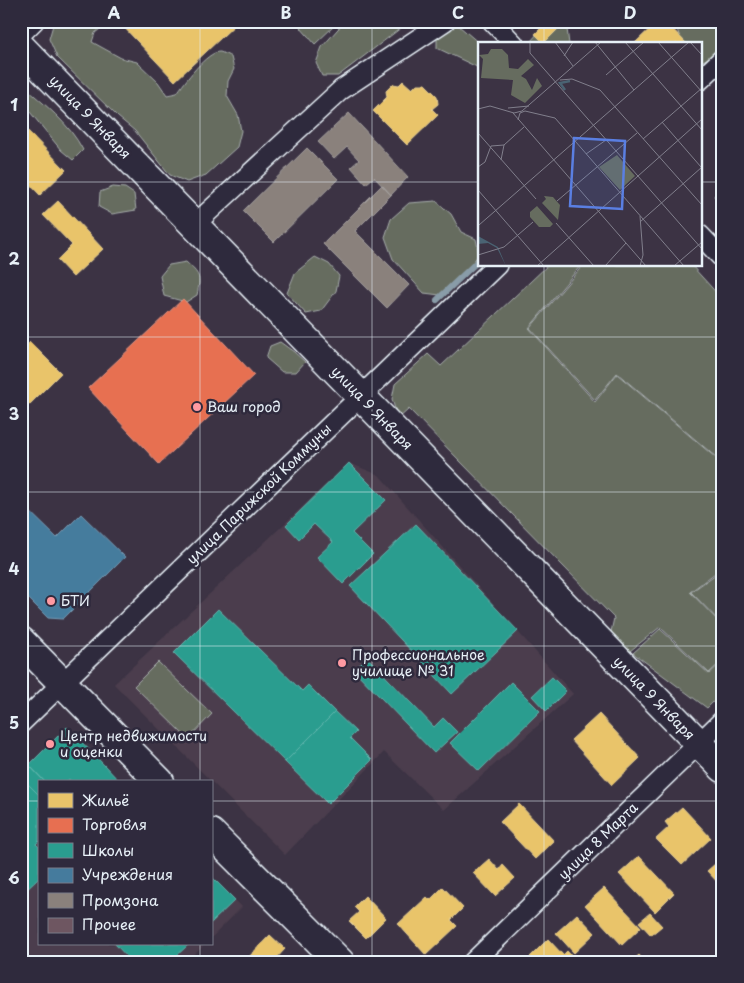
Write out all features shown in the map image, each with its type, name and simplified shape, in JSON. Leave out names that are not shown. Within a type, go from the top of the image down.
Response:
[{"type":"street","points":[[21,34],[34,21]]},
{"type":"street","points":[[194,225],[341,90],[445,21]]},
{"type":"street","points":[[492,21],[512,42]]},
{"type":"street","name":"улица 9 Января","points":[[21,47],[723,768]]},
{"type":"street","points":[[702,78],[723,58]]},
{"type":"street","points":[[702,237],[723,259]]},
{"type":"street","name":"улица Парижской Коммуны","points":[[21,723],[496,266]]},
{"type":"street","points":[[21,641],[158,780]]},
{"type":"street","name":"улица 8 Марта","points":[[473,962],[723,720]]},
{"type":"street","points":[[212,834],[340,962]]},
{"type":"shaded area","name":"Профессиональное училище № 31","points":[[349,463],[379,475],[573,694],[444,810],[384,752],[285,855],[114,684]]},
{"type":"shaded area","points":[[21,773],[38,782],[38,946],[203,946],[187,962],[21,962]]},
{"type":"shaded area","points":[[212,877],[242,907],[212,937]]},
{"type":"green space","points":[[57,21],[110,21],[95,33],[92,42],[121,58],[137,62],[158,82],[167,95],[177,93],[196,68],[215,53],[220,52],[231,57],[234,69],[228,81],[227,96],[238,115],[241,131],[237,147],[206,175],[187,182],[170,175],[135,131],[118,117],[57,57],[49,39],[53,25]]},
{"type":"green space","points":[[306,21],[330,21],[334,26],[315,44],[300,27]]},
{"type":"green space","points":[[345,21],[410,21],[338,76],[322,76],[316,63],[322,47]]},
{"type":"green space","points":[[678,21],[723,21],[723,40],[716,55],[702,61],[702,42],[681,42],[676,26]]},
{"type":"green space","points":[[548,22],[567,29],[569,42],[530,42]]},
{"type":"green space","points":[[446,25],[459,26],[478,42],[478,66],[437,48],[437,30]]},
{"type":"green space","points":[[21,84],[71,131],[83,150],[73,160],[61,150],[21,101]]},
{"type":"green space","points":[[113,187],[125,188],[134,194],[136,210],[112,214],[99,207],[100,192]]},
{"type":"green space","points":[[436,201],[451,214],[461,232],[476,239],[478,255],[456,284],[440,295],[424,293],[393,259],[385,237],[391,219],[409,203]]},
{"type":"green space","points":[[315,257],[329,264],[339,276],[336,291],[321,311],[306,314],[287,293],[295,273]]},
{"type":"green space","points":[[186,262],[198,276],[197,295],[186,302],[164,296],[160,276],[169,265]]},
{"type":"green space","points":[[547,266],[580,266],[529,328],[595,402],[617,374],[723,464],[723,567],[690,592],[723,626],[723,660],[709,673],[660,627],[630,651],[611,632],[614,618],[409,409],[398,419],[392,399],[395,384],[428,354],[441,366]]},
{"type":"green space","points":[[582,266],[692,266],[723,300],[723,463],[617,373],[595,400],[530,328]]},
{"type":"green space","points":[[280,342],[305,362],[296,372],[282,372],[266,358],[270,346]]},
{"type":"green space","points":[[723,569],[723,625],[691,592]]},
{"type":"green space","points":[[660,629],[709,674],[723,661],[723,692],[707,708],[633,653]]},
{"type":"green space","points":[[158,662],[212,714],[188,739],[134,686]]},
{"type":"building: Жильё","points":[[118,21],[163,21],[167,25],[171,21],[239,21],[175,81]]},
{"type":"building: Жильё","points":[[548,21],[561,21],[563,24],[545,42],[535,34]]},
{"type":"building: Жильё","points":[[658,21],[665,21],[685,42],[636,42]]},
{"type":"building: Жильё","points":[[403,81],[412,89],[417,84],[425,84],[437,96],[438,104],[432,109],[438,115],[407,145],[373,111],[387,97],[386,91],[393,84],[399,85]]},
{"type":"building: Жильё","points":[[21,124],[66,170],[40,195],[21,175]]},
{"type":"building: Жильё","points":[[58,201],[103,249],[73,277],[57,260],[72,245],[43,215]]},
{"type":"building: Жильё","points":[[30,342],[61,373],[21,413],[21,351]]},
{"type":"building: Жильё","points":[[599,714],[640,758],[612,785],[571,740]]},
{"type":"building: Жильё","points":[[519,804],[554,841],[535,859],[500,822]]},
{"type":"building: Жильё","points":[[682,807],[711,838],[682,865],[656,839],[669,827],[665,822]]},
{"type":"building: Жильё","points":[[639,856],[674,893],[655,912],[619,874]]},
{"type":"building: Жильё","points":[[723,857],[723,888],[707,871]]},
{"type":"building: Жильё","points":[[489,859],[499,870],[503,865],[515,878],[495,896],[473,873]]},
{"type":"building: Жильё","points":[[443,887],[463,908],[451,920],[457,926],[426,955],[398,924],[427,897],[430,900]]},
{"type":"building: Жильё","points":[[604,888],[641,927],[622,945],[585,905]]},
{"type":"building: Жильё","points":[[365,896],[386,918],[366,938],[349,921],[359,912],[354,907]]},
{"type":"building: Жильё","points":[[650,913],[662,926],[651,935],[639,922]]},
{"type":"building: Жильё","points":[[577,914],[595,933],[574,953],[556,933]]},
{"type":"building: Жильё","points":[[270,935],[285,949],[273,962],[244,962]]},
{"type":"building: Жильё","points":[[548,939],[563,955],[567,951],[577,962],[534,962],[530,957]]},
{"type":"building: Жильё","points":[[639,955],[645,962],[631,962]]},
{"type":"building: Торговля","points":[[183,299],[254,375],[159,464],[88,388]]},
{"type":"building: Школы","points":[[349,463],[386,500],[352,533],[373,554],[343,584],[317,557],[333,542],[314,524],[299,539],[286,525]]},
{"type":"building: Школы","points":[[416,524],[518,631],[452,694],[350,586]]},
{"type":"building: Школы","points":[[218,609],[302,691],[308,685],[335,712],[285,762],[174,653]]},
{"type":"building: Школы","points":[[367,657],[434,727],[443,718],[457,732],[434,753],[354,670]]},
{"type":"building: Школы","points":[[552,677],[566,691],[546,711],[532,696]]},
{"type":"building: Школы","points":[[511,682],[540,711],[479,771],[450,743]]},
{"type":"building: Школы","points":[[335,712],[356,732],[350,738],[372,760],[328,804],[285,762]]},
{"type":"building: Школы","points":[[67,727],[118,780],[43,780],[29,765]]},
{"type":"building: Школы","points":[[29,765],[43,780],[38,780],[38,794],[21,777],[21,773]]},
{"type":"building: Школы","points":[[21,777],[38,794],[38,842],[36,844],[38,846],[38,879],[21,895]]},
{"type":"building: Школы","points":[[212,877],[235,900],[212,922]]},
{"type":"building: Школы","points":[[117,946],[187,946],[170,962],[132,962]]},
{"type":"building: Учреждения","points":[[21,503],[57,538],[81,514],[125,557],[63,619],[48,618],[21,591]]},
{"type":"building: Промзона","points":[[349,113],[408,177],[391,195],[374,177],[366,184],[351,167],[359,160],[347,147],[334,159],[318,142]]},
{"type":"building: Промзона","points":[[307,148],[338,179],[274,242],[243,211]]},
{"type":"building: Промзона","points":[[382,185],[391,195],[355,231],[409,285],[387,308],[323,244]]},
{"type":"building: Прочее","points":[[723,187],[723,204],[714,196]]},
{"type":"waterway","points":[[437,300],[478,261]]},
{"type":"place","name":"Ваш город","points":[[197,407]]},
{"type":"place","name":"БТИ","points":[[51,601]]},
{"type":"place","name":"Профессиональное училище № 31","points":[[342,663]]},
{"type":"place","name":"Центр недвижимости и оценки","points":[[50,744]]}]
